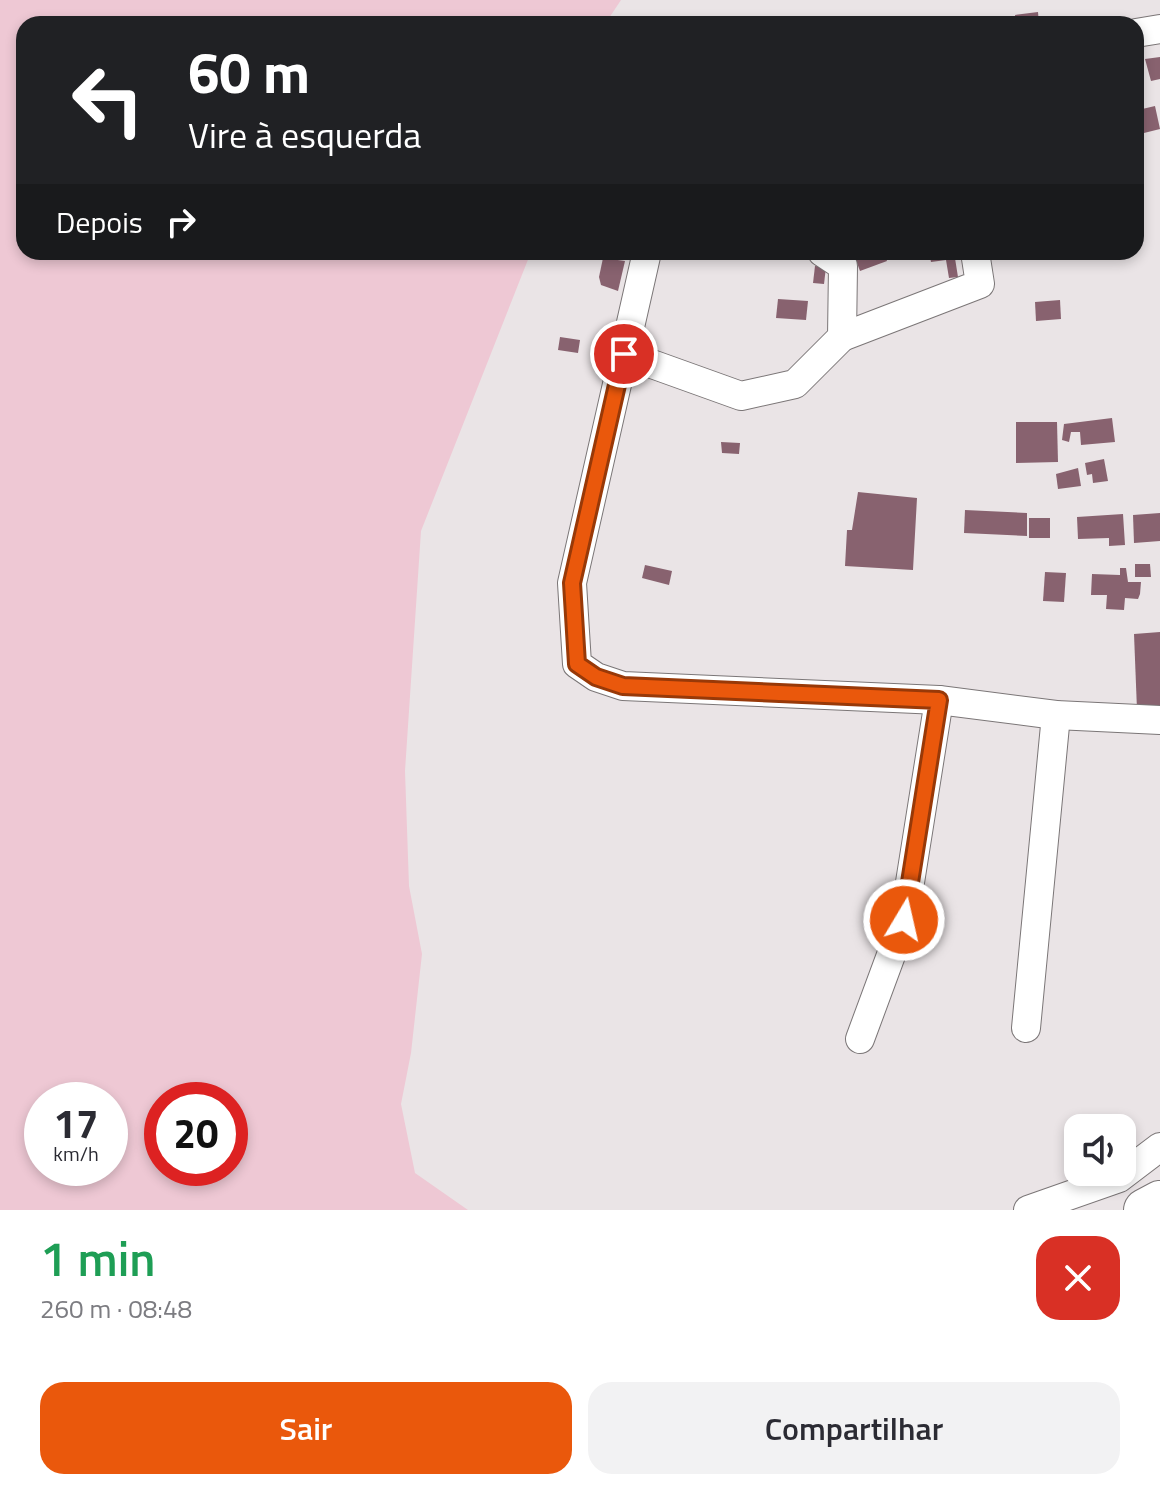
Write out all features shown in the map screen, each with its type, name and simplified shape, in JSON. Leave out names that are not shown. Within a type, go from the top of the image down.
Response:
[{"type":"highway","points":[[1145,1210],[1160,1202]]},
{"type":"street","points":[[645,260],[572,583],[577,664],[596,677],[623,686],[939,700],[1056,715],[1160,720]]},
{"type":"street","points":[[834,260],[843,266],[842,337]]},
{"type":"street","points":[[624,354],[741,396],[795,384],[842,337],[980,284],[976,260]]},
{"type":"street","points":[[860,1039],[904,920],[939,700]]},
{"type":"street","points":[[1026,1028],[1056,715]]},
{"type":"street","points":[[1028,1210],[1119,1178],[1160,1147]]},
{"type":"shaded area","points":[[0,0],[621,0],[610,16],[16,16],[16,260],[528,260],[421,531],[405,771],[409,886],[422,954],[411,1053],[401,1104],[415,1173],[468,1210],[0,1210]]},
{"type":"building","points":[[1038,12],[1038,16],[1015,16]]},
{"type":"building","points":[[1160,57],[1160,79],[1151,81],[1145,59]]},
{"type":"building","points":[[1155,106],[1160,129],[1144,133],[1144,109]]},
{"type":"building","points":[[603,260],[625,261],[618,291],[601,285],[599,277]]},
{"type":"building","points":[[856,260],[887,260],[887,261],[860,271]]},
{"type":"building","points":[[946,260],[955,260],[958,277],[949,278]]},
{"type":"building","points":[[815,266],[826,267],[824,284],[813,283]]},
{"type":"building","points":[[778,299],[808,301],[806,320],[776,318]]},
{"type":"building","points":[[1060,300],[1061,319],[1036,321],[1035,302]]},
{"type":"building","points":[[560,337],[580,340],[578,353],[558,350]]},
{"type":"building","points":[[1112,418],[1115,442],[1081,445],[1080,432],[1071,432],[1069,442],[1062,440],[1064,424]]},
{"type":"building","points":[[1016,422],[1057,422],[1058,462],[1016,463]]},
{"type":"building","points":[[721,442],[740,443],[739,454],[722,453]]},
{"type":"building","points":[[1104,459],[1108,481],[1093,483],[1092,474],[1087,475],[1085,463]]},
{"type":"building","points":[[1078,468],[1081,486],[1058,489],[1056,474]]},
{"type":"building","points":[[858,492],[917,498],[913,570],[845,566],[847,530],[852,530]]},
{"type":"building","points":[[965,510],[1027,513],[1027,536],[964,533]]},
{"type":"building","points":[[1160,513],[1160,541],[1134,543],[1133,515]]},
{"type":"building","points":[[1123,514],[1125,545],[1109,546],[1109,538],[1078,539],[1077,517]]},
{"type":"building","points":[[1029,518],[1050,518],[1050,538],[1029,538]]},
{"type":"building","points":[[1135,564],[1150,564],[1151,577],[1135,577]]},
{"type":"building","points":[[645,565],[672,571],[669,585],[642,578]]},
{"type":"building","points":[[1120,568],[1126,568],[1128,582],[1141,582],[1140,594],[1138,599],[1125,598],[1124,610],[1106,609],[1107,595],[1091,595],[1092,574],[1120,575]]},
{"type":"building","points":[[1045,572],[1066,573],[1064,602],[1043,601]]},
{"type":"building","points":[[1160,632],[1160,709],[1137,710],[1134,634]]},
{"type":"route","points":[[624,354],[572,583],[577,664],[596,677],[623,686],[939,700],[904,920]]}]
